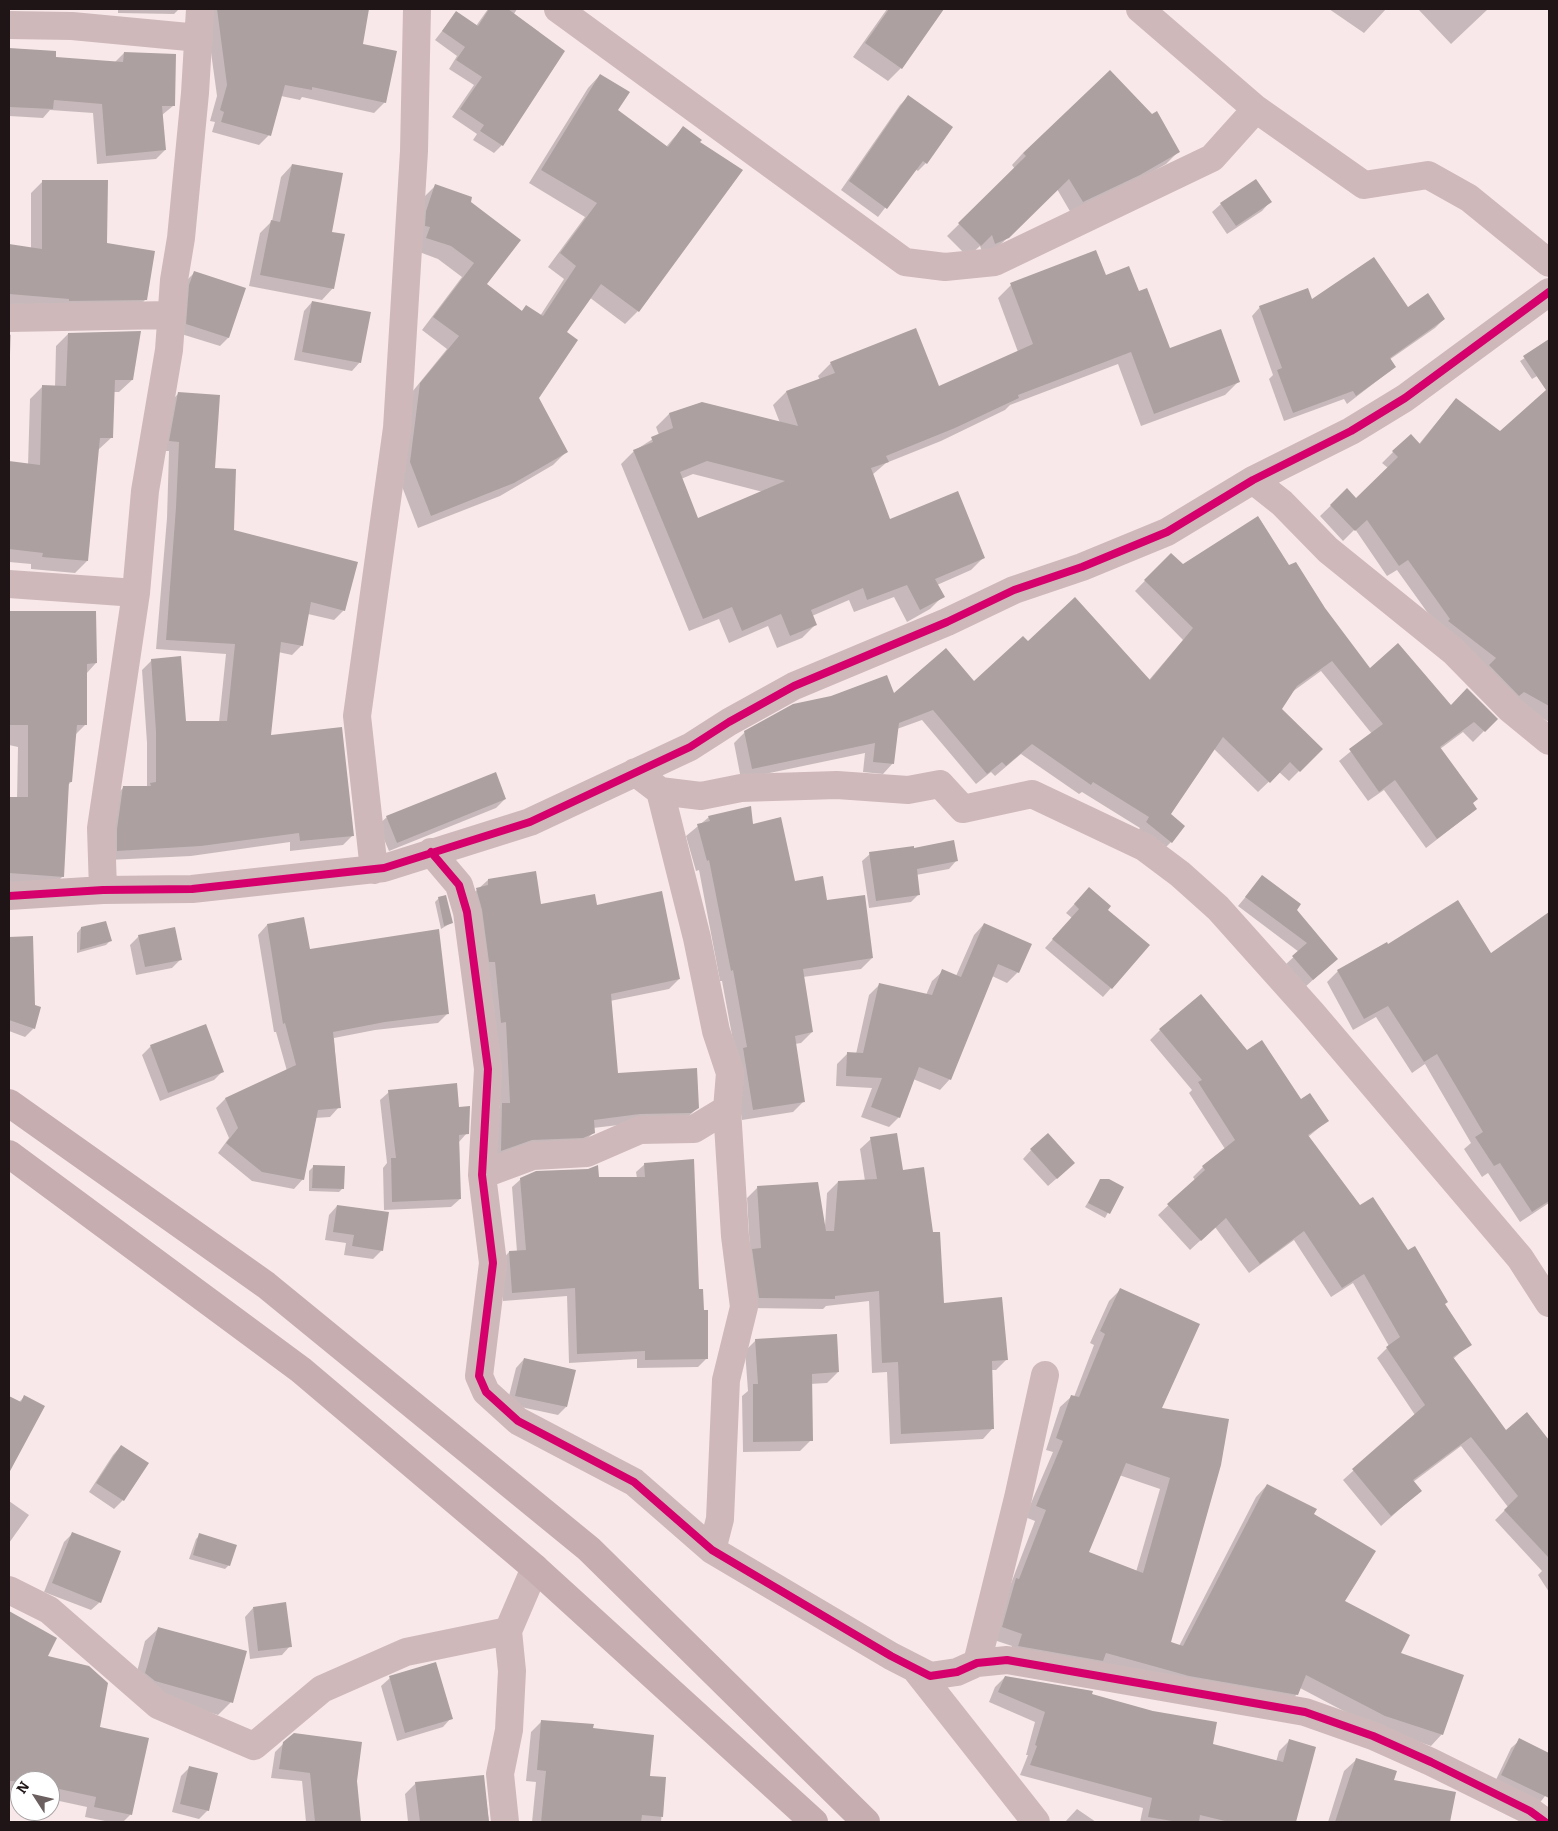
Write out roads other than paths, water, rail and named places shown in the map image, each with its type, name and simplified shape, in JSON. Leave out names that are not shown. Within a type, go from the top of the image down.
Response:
[{"type":"main road","points":[[9,1103],[266,1285],[589,1549],[866,1822]]},
{"type":"main road","points":[[9,1154],[301,1370],[535,1568],[814,1822]]},
{"type":"street","points":[[103,890],[101,828],[136,593],[145,491],[169,350],[170,315],[181,238],[200,9]]},
{"type":"street","points":[[374,870],[357,716],[397,428],[414,151],[417,9]]},
{"type":"street","points":[[558,9],[905,262],[945,267],[995,262],[1212,158],[1256,109]]},
{"type":"street","points":[[1140,9],[1256,109],[1364,185],[1428,175],[1469,198],[1549,263]]},
{"type":"street","points":[[9,25],[72,26],[199,38]]},
{"type":"street","points":[[9,896],[103,890],[192,889],[374,870],[530,822],[690,747],[729,722],[794,686],[947,622],[1014,590],[1082,567],[1168,532],[1253,480],[1351,431],[1405,398],[1549,292]]},
{"type":"street","points":[[9,318],[170,315]]},
{"type":"street","points":[[1253,480],[1282,503],[1328,550],[1452,651],[1510,709],[1549,741]]},
{"type":"street","points":[[9,584],[136,593]]},
{"type":"street","points":[[635,772],[660,791],[701,796],[741,788],[837,784],[908,790],[940,784],[963,809],[1032,794],[1144,847],[1180,874],[1218,908],[1312,1013],[1520,1258],[1549,1303]]},
{"type":"street","points":[[660,791],[697,938],[716,1031],[730,1073],[727,1109],[735,1236],[744,1307],[726,1380],[720,1519],[712,1550]]},
{"type":"street","points":[[431,852],[459,886],[467,912],[488,1069],[482,1175],[493,1263],[479,1376],[486,1392],[518,1421],[634,1482],[712,1550],[917,1671],[930,1676],[944,1675],[957,1672],[977,1663],[1016,1661],[1305,1712],[1373,1736],[1431,1762],[1530,1812],[1545,1822]]},
{"type":"street","points":[[482,1175],[533,1156],[587,1153],[640,1130],[694,1129],[727,1109]]},
{"type":"street","points":[[977,1663],[1020,1489],[1045,1375]]},
{"type":"street","points":[[505,1822],[500,1774],[509,1730],[512,1671],[508,1631],[535,1568]]},
{"type":"street","points":[[9,1590],[49,1610],[158,1705],[254,1746],[322,1689],[406,1652],[508,1631]]},
{"type":"street","points":[[917,1671],[1036,1822]]}]
